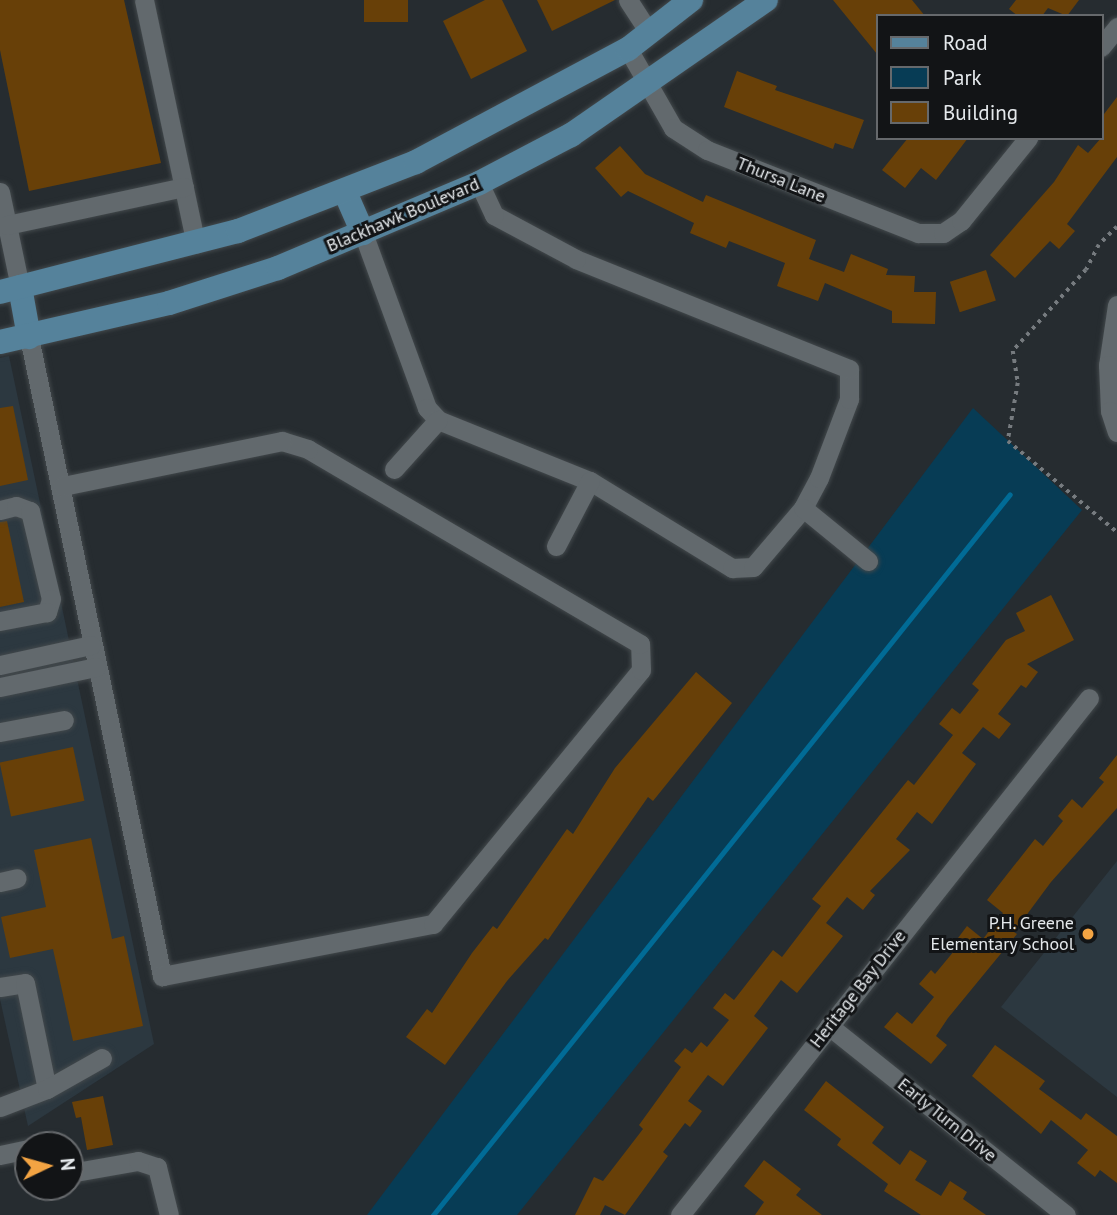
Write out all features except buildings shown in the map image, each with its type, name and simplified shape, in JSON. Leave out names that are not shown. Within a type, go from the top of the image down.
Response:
[{"type":"main road","points":[[29,337],[10,289],[196,244],[345,192],[416,162],[628,49],[691,0]]},
{"type":"main road","name":"Blackhawk Boulevard","points":[[0,342],[169,303],[278,268],[479,183],[571,135],[766,0]]},
{"type":"main road","points":[[345,192],[363,233]]},
{"type":"street","points":[[144,0],[196,244]]},
{"type":"street","points":[[628,0],[649,32]]},
{"type":"street","points":[[1103,44],[1117,27]]},
{"type":"street","name":"Thursa Lane","points":[[628,49],[645,86],[673,128],[707,150],[900,228],[943,233],[961,221],[1025,140]]},
{"type":"street","points":[[363,233],[427,408],[438,420],[590,481],[739,569],[759,561],[803,508],[849,399],[849,369],[576,259],[494,215],[479,183]]},
{"type":"street","points":[[7,225],[184,187]]},
{"type":"street","points":[[0,192],[7,225],[10,289]]},
{"type":"street","points":[[1117,305],[1108,365],[1110,411],[1117,432]]},
{"type":"street","points":[[29,337],[63,486],[91,645],[162,976],[433,925],[641,670],[640,644],[308,449],[282,441],[63,486]]},
{"type":"street","points":[[394,469],[438,420]]},
{"type":"street","points":[[556,546],[590,481]]},
{"type":"street","points":[[0,510],[16,506],[30,511],[51,606],[47,612],[0,621]]},
{"type":"street","points":[[803,508],[868,561]]},
{"type":"street","points":[[0,665],[91,645]]},
{"type":"street","points":[[53,653],[58,675]]},
{"type":"street","points":[[0,687],[96,667]]},
{"type":"street","name":"Heritage Bay Drive","points":[[680,1215],[1089,698]]},
{"type":"street","points":[[0,732],[64,720]]},
{"type":"street","points":[[0,987],[25,983],[47,1089]]},
{"type":"street","name":"Early Turn Drive","points":[[829,1026],[1066,1215]]},
{"type":"street","points":[[0,1107],[47,1089],[102,1058]]},
{"type":"street","points":[[84,1171],[138,1161],[157,1167],[169,1215]]},
{"type":"path","points":[[1117,227],[1099,245],[1086,270],[1013,351],[1018,383],[1007,441],[1117,532]]},
{"type":"shaded area","points":[[9,356],[154,1044],[28,1126],[0,999],[0,358]]},
{"type":"shaded area","name":"P.H. Greene Elementary School","points":[[1117,861],[1117,1097],[1001,1007]]},
{"type":"green space","points":[[973,408],[1082,510],[517,1215],[367,1215]]},
{"type":"waterway","points":[[433,1215],[1010,494]]},
{"type":"place","name":"P.H. Greene Elementary School","points":[[1088,934]]}]
